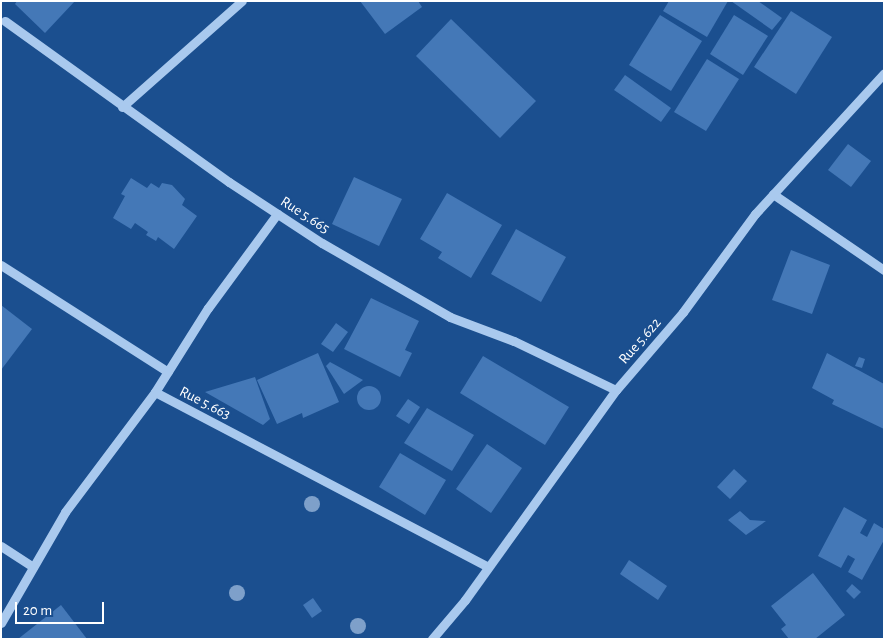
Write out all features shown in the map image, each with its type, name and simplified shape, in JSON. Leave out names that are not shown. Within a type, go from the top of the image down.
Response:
[{"type":"street","points":[[122,107],[242,1]]},
{"type":"street","name":"Rue 5.665","points":[[5,21],[122,107],[278,214],[450,317],[514,341],[616,390]]},
{"type":"street","name":"Rue 5.622","points":[[432,639],[488,567],[616,390],[683,312],[773,194],[884,73]]},
{"type":"street","points":[[773,194],[884,270]]},
{"type":"street","points":[[155,392],[208,308],[278,214]]},
{"type":"street","points":[[1,265],[168,372]]},
{"type":"street","name":"Rue 5.663","points":[[1,624],[65,512],[155,392],[488,567]]},
{"type":"street","points":[[1,546],[32,567]]},
{"type":"building","points":[[17,1],[75,1],[45,33],[15,4]]},
{"type":"building","points":[[360,1],[418,1],[422,7],[385,34]]},
{"type":"building","points":[[669,1],[728,1],[707,37],[663,11]]},
{"type":"building","points":[[731,1],[758,1],[782,18],[772,30]]},
{"type":"building","points":[[791,11],[832,37],[796,94],[754,67]]},
{"type":"building","points":[[660,15],[702,41],[671,91],[629,65]]},
{"type":"building","points":[[734,15],[768,36],[743,75],[710,54]]},
{"type":"building","points":[[451,19],[536,101],[500,138],[416,56]]},
{"type":"building","points":[[707,59],[739,79],[706,131],[674,112]]},
{"type":"building","points":[[625,75],[671,108],[661,122],[614,90]]},
{"type":"building","points":[[848,144],[871,161],[851,187],[828,170]]},
{"type":"building","points":[[354,177],[402,199],[379,246],[332,224]]},
{"type":"building","points":[[131,178],[147,188],[151,183],[159,188],[162,183],[172,185],[185,199],[182,205],[197,216],[174,249],[158,237],[156,241],[146,235],[148,232],[135,223],[131,229],[113,218],[125,196],[121,194]]},
{"type":"building","points":[[447,193],[502,225],[471,278],[438,258],[442,252],[420,239]]},
{"type":"building","points":[[516,229],[566,257],[541,302],[491,274]]},
{"type":"building","points":[[791,250],[830,265],[812,314],[772,300]]},
{"type":"building","points":[[371,298],[419,321],[405,350],[412,353],[400,377],[344,349]]},
{"type":"building","points":[[1,305],[32,329],[1,370]]},
{"type":"building","points":[[336,323],[348,332],[333,352],[321,344]]},
{"type":"building","points":[[318,353],[339,402],[303,418],[302,413],[277,424],[257,380]]},
{"type":"building","points":[[827,353],[884,384],[884,429],[832,404],[834,400],[812,388]]},
{"type":"building","points":[[483,356],[569,407],[545,445],[460,393]]},
{"type":"building","points":[[859,357],[865,359],[862,368],[855,366]]},
{"type":"building","points":[[330,362],[363,380],[344,394],[326,366]]},
{"type":"building","points":[[255,377],[270,419],[263,425],[205,392]]},
{"type":"building","points":[[369,386],[374,387],[380,393],[380,403],[374,409],[369,410],[364,409],[358,403],[357,398],[358,393],[364,387]]},
{"type":"building","points":[[408,399],[420,407],[409,424],[396,416]]},
{"type":"building","points":[[427,408],[474,435],[452,471],[404,443]]},
{"type":"building","points":[[487,444],[522,468],[491,513],[456,489]]},
{"type":"building","points":[[400,453],[446,480],[425,515],[379,487]]},
{"type":"building","points":[[734,469],[747,481],[730,499],[717,487]]},
{"type":"building","points":[[844,507],[867,520],[860,533],[867,537],[874,523],[884,529],[884,540],[862,580],[848,572],[855,559],[848,555],[841,568],[818,556]]},
{"type":"building","points":[[740,511],[750,520],[766,521],[746,535],[728,520]]},
{"type":"building","points":[[629,560],[667,586],[658,600],[620,574]]},
{"type":"building","points":[[813,573],[845,615],[815,639],[789,639],[781,629],[786,625],[771,606]]},
{"type":"building","points":[[852,584],[861,592],[854,599],[846,591]]},
{"type":"building","points":[[313,598],[322,611],[312,618],[303,605]]},
{"type":"building","points":[[61,605],[87,639],[18,639]]}]
